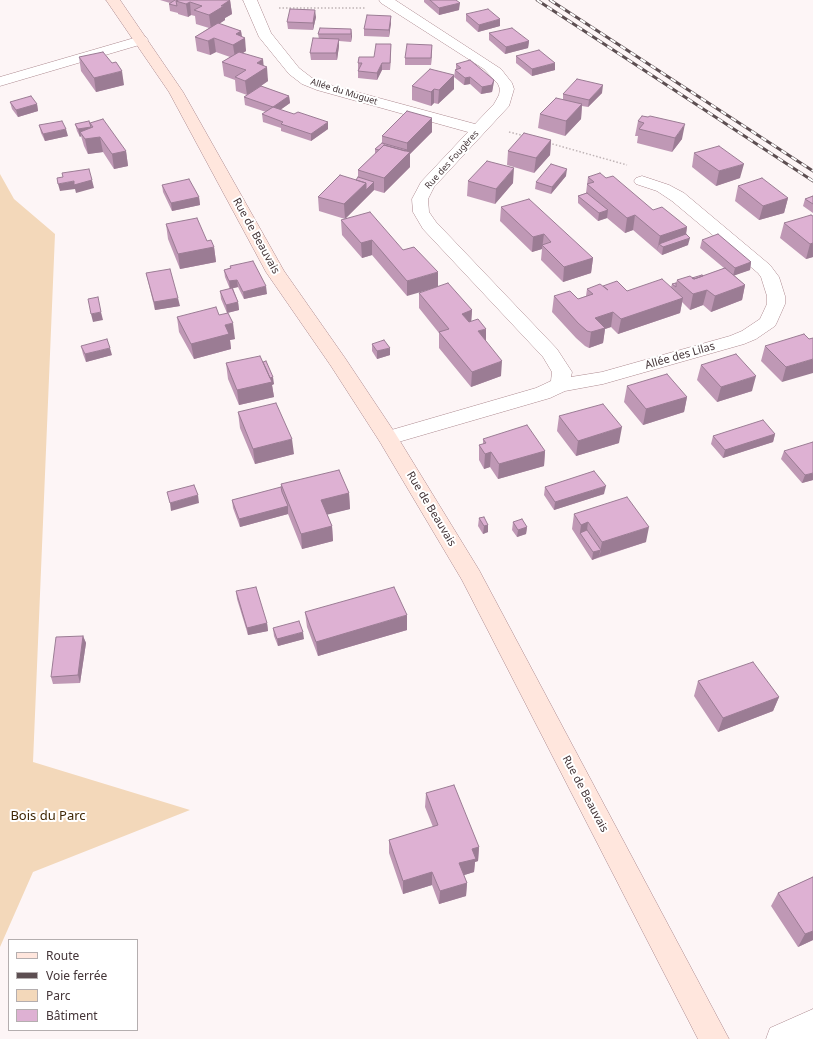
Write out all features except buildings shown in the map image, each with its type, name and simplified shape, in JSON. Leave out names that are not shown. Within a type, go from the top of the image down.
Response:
[{"type":"street","name":"Rue de Beauvais","points":[[112,0],[141,40],[187,111],[275,272],[338,362],[388,438],[471,576],[714,1039]]},
{"type":"street","name":"Allée du Muguet","points":[[252,4],[262,29],[268,39],[294,71],[307,81],[322,87],[480,127]]},
{"type":"street","name":"Rue des Fougères","points":[[392,4],[489,66],[501,77],[507,89],[501,106],[427,185],[420,199],[421,212],[429,225],[550,354],[562,372],[560,385]]},
{"type":"street","points":[[0,82],[141,40]]},
{"type":"street","name":"Allée des Lilas","points":[[388,438],[543,393],[560,385],[603,378],[737,340],[759,329],[768,322],[773,313],[776,296],[770,277],[764,269],[678,197],[663,188],[642,181]]},
{"type":"street","points":[[781,1039],[813,1024]]},
{"type":"path","points":[[252,4],[392,4]]},
{"type":"path","points":[[480,127],[529,138]]},
{"type":"path","points":[[545,142],[630,166],[642,181]]},
{"type":"green space","name":"Bois du Parc","points":[[0,174],[14,199],[55,234],[33,762],[190,810],[33,872],[0,947]]},
{"type":"railway","points":[[537,0],[813,181]]},
{"type":"railway","points":[[550,0],[813,171]]}]
